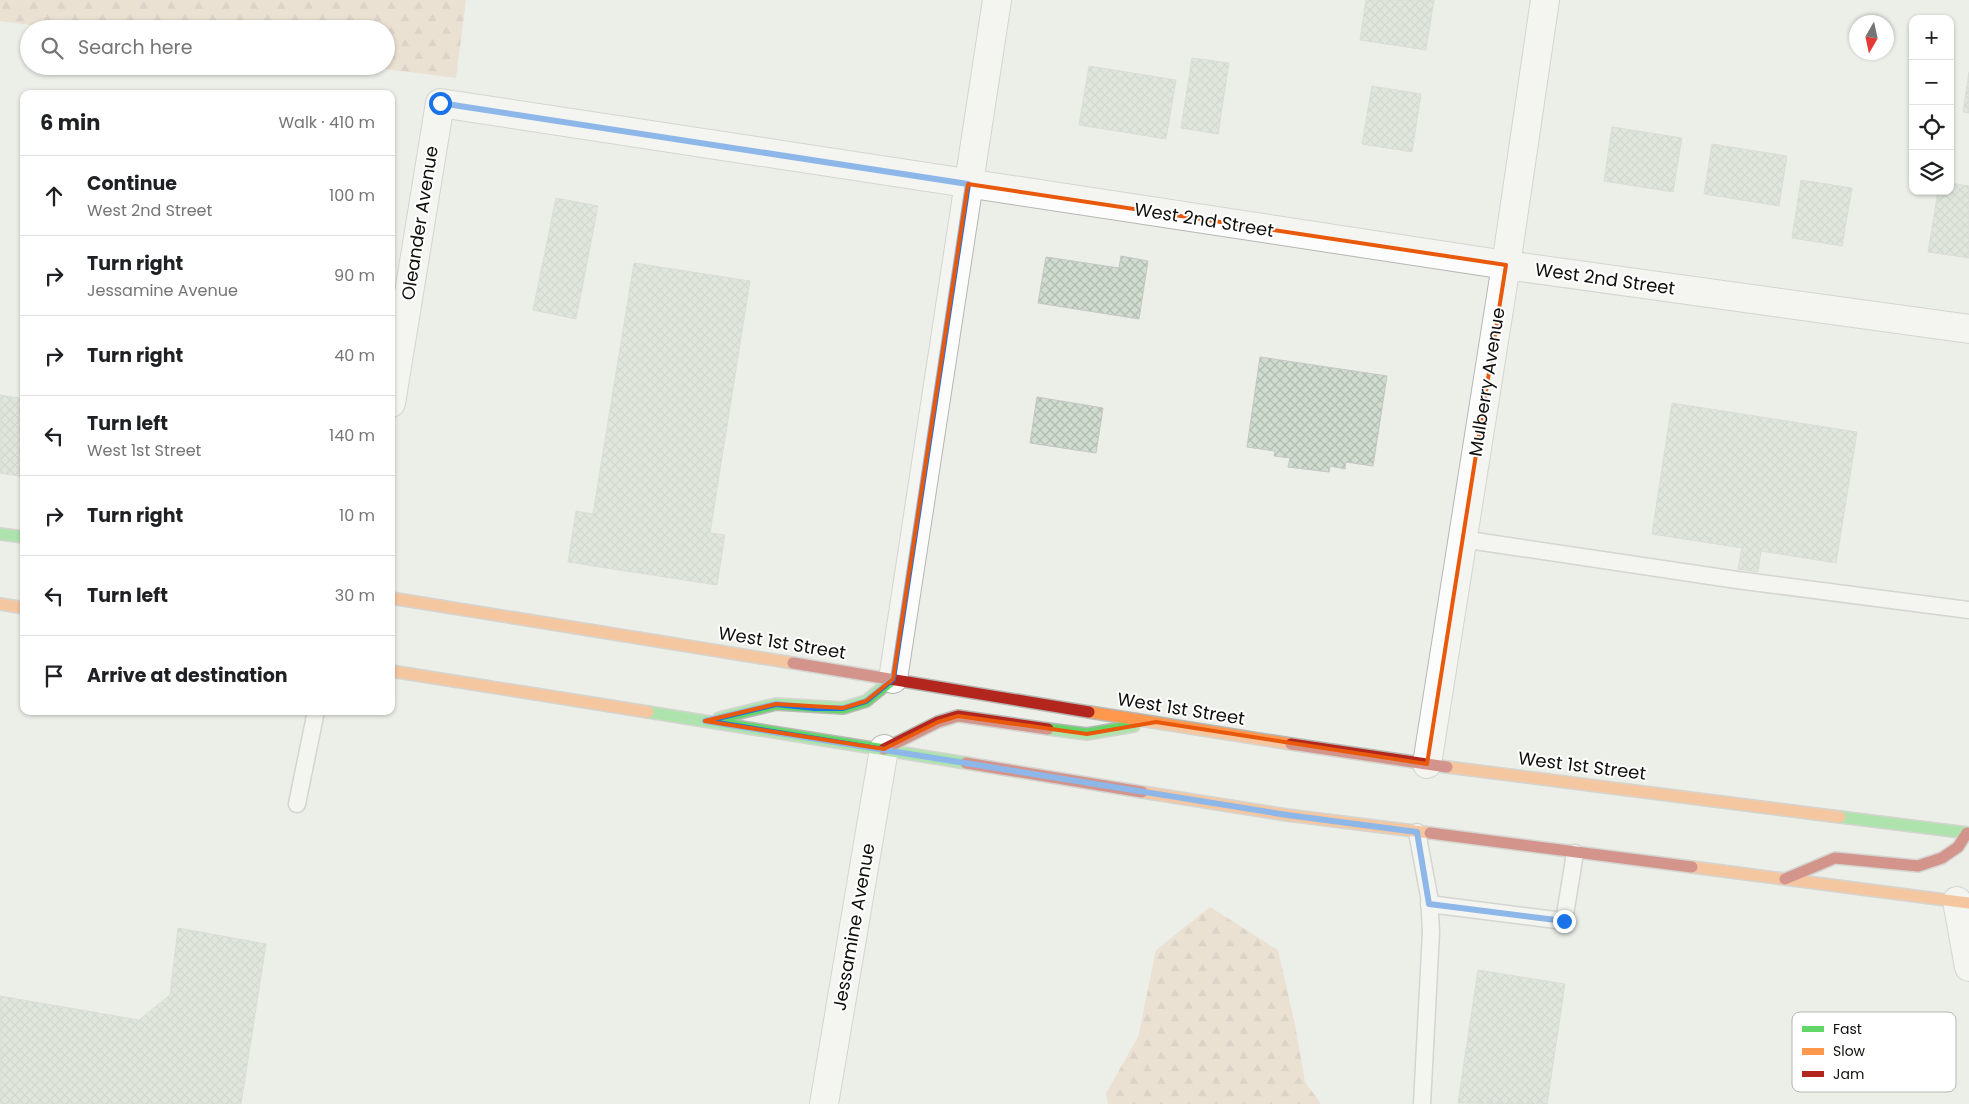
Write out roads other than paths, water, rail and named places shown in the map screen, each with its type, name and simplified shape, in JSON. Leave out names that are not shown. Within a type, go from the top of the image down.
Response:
[{"type":"main road","points":[[0,534],[20,536]]},
{"type":"main road","name":"West 1st Street","points":[[395,599],[1288,744],[1427,764],[1968,828]]},
{"type":"main road","points":[[0,604],[20,607]]},
{"type":"main road","points":[[395,672],[1277,813],[1963,902]]},
{"type":"main road","points":[[705,721],[776,704],[815,708],[843,708],[866,701],[893,679]]},
{"type":"main road","points":[[884,749],[938,722],[958,716],[1087,734],[1156,722]]},
{"type":"main road","points":[[1784,879],[1834,858],[1918,866],[1942,858],[1958,847],[1968,828]]},
{"type":"street","points":[[893,679],[997,0]]},
{"type":"street","name":"Mulberry Avenue","points":[[1427,764],[1506,265],[1545,0]]},
{"type":"street","name":"West 2nd Street","points":[[440,103],[1506,265],[1969,329]]},
{"type":"street","name":"Oleander Avenue","points":[[395,379],[440,103]]},
{"type":"street","name":"Jessamine Avenue","points":[[824,1104],[884,749]]},
{"type":"street","points":[[1963,902],[1969,967]]},
{"type":"lane","points":[[1462,538],[1737,580],[1969,610]]},
{"type":"lane","points":[[297,804],[315,715]]},
{"type":"lane","points":[[1417,832],[1429,904],[1431,932],[1422,1104]]},
{"type":"lane","points":[[1429,904],[1564,921],[1575,853]]}]
